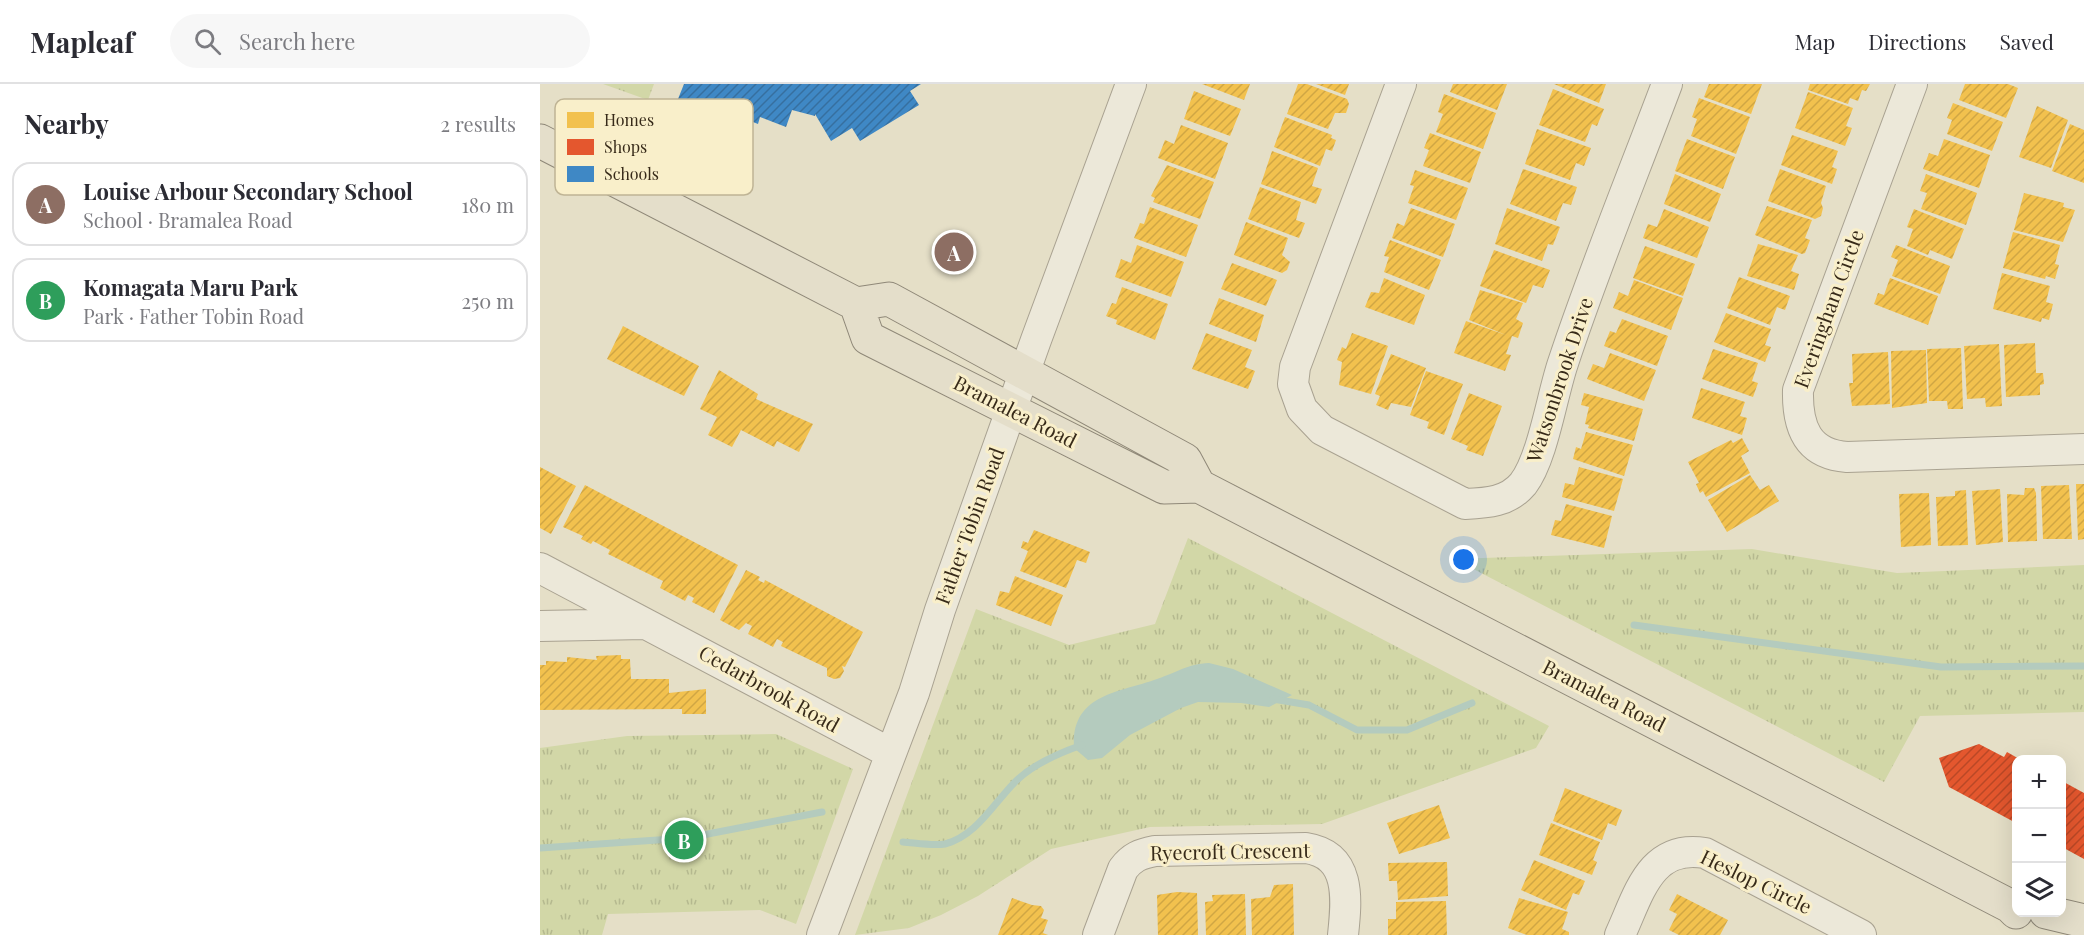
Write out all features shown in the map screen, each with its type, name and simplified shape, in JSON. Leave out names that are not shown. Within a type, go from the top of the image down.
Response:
[{"type":"main road","points":[[540,141],[555,149]]},
{"type":"main road","points":[[645,195],[856,304]]},
{"type":"main road","name":"Bramalea Road","points":[[1199,486],[1185,460],[889,299],[856,304],[868,338],[1164,487],[1199,486],[2012,907]]},
{"type":"main road","name":"Bramalea Road","points":[[2023,917],[2041,935]]},
{"type":"main road","points":[[2066,917],[2084,921]]},
{"type":"street","name":"Father Tobin Road","points":[[822,935],[914,693],[940,610],[1131,84]]},
{"type":"street","name":"Watsonbrook Drive","points":[[1401,84],[1295,367],[1293,384],[1302,409],[1309,420],[1322,430],[1465,504],[1491,503],[1509,496],[1523,484],[1533,468],[1563,363],[1667,84]]},
{"type":"street","name":"Everingham Circle","points":[[1912,84],[1798,390],[1799,411],[1805,431],[1815,447],[1829,456],[2084,449]]},
{"type":"street","name":"Cedarbrook Road","points":[[540,568],[890,753]]},
{"type":"street","name":"Cedarbrook Road","points":[[540,626],[649,624]]},
{"type":"street","name":"Ryecroft Crescent","points":[[1098,935],[1123,869],[1130,860],[1141,854],[1155,851],[1306,848],[1321,851],[1332,859],[1341,873],[1344,893],[1343,935]]},
{"type":"street","name":"Heslop Circle","points":[[1620,935],[1655,867],[1670,855],[1689,851],[1705,853],[1861,935]]},
{"type":"green space","points":[[603,84],[654,84],[648,99]]},
{"type":"green space","points":[[1188,538],[1549,726],[1536,748],[1322,824],[1150,827],[1051,849],[978,896],[941,915],[909,928],[855,935],[976,609],[1069,645],[1155,624]]},
{"type":"green space","points":[[1752,549],[1897,573],[2084,565],[2084,712],[1920,716],[1884,782],[1454,559]]},
{"type":"green space","points":[[776,734],[853,769],[796,924],[760,910],[608,914],[602,935],[540,935],[540,748],[627,736]]},
{"type":"shaded area","points":[[1209,663],[1233,669],[1292,695],[1269,707],[1241,703],[1198,702],[1181,708],[1130,735],[1102,758],[1088,760],[1074,748],[1075,730],[1080,716],[1100,698],[1188,667]]},
{"type":"building: Homes","points":[[1202,84],[1250,84],[1244,100]]},
{"type":"building: Homes","points":[[1298,84],[1307,84],[1347,99],[1349,104],[1346,113],[1335,113],[1328,129],[1287,114]]},
{"type":"building: Homes","points":[[1316,84],[1349,84],[1345,95]]},
{"type":"building: Homes","points":[[1453,84],[1507,84],[1497,110],[1450,92]]},
{"type":"building: Homes","points":[[1554,84],[1606,84],[1599,103]]},
{"type":"building: Homes","points":[[1709,84],[1762,84],[1751,114],[1704,97]]},
{"type":"building: Homes","points":[[1810,84],[1870,84],[1866,91],[1862,90],[1858,101],[1850,98],[1848,104],[1808,90]]},
{"type":"building: Homes","points":[[1965,84],[2008,84],[2018,88],[2006,118],[1959,100]]},
{"type":"building: Homes","points":[[1553,89],[1604,109],[1597,126],[1592,124],[1585,142],[1539,125]]},
{"type":"building: Homes","points":[[1194,91],[1241,109],[1230,136],[1184,119]]},
{"type":"building: Homes","points":[[1808,92],[1853,108],[1846,126],[1852,128],[1845,146],[1795,128]]},
{"type":"building: Homes","points":[[1444,94],[1496,113],[1483,149],[1436,132],[1443,114],[1438,112]]},
{"type":"building: Homes","points":[[1699,98],[1750,117],[1736,154],[1691,136],[1697,119],[1692,117]]},
{"type":"building: Homes","points":[[1953,103],[2003,122],[1992,151],[1947,134],[1952,120],[1947,118]]},
{"type":"building: Homes","points":[[2037,106],[2068,120],[2051,168],[2019,157]]},
{"type":"building: Homes","points":[[1285,117],[1332,135],[1331,138],[1336,140],[1332,151],[1326,149],[1320,166],[1274,147]]},
{"type":"building: Homes","points":[[2070,124],[2084,130],[2084,183],[2052,171]]},
{"type":"building: Homes","points":[[1181,125],[1228,143],[1215,179],[1158,158],[1165,140],[1174,144]]},
{"type":"building: Homes","points":[[1537,129],[1591,148],[1584,166],[1576,163],[1570,180],[1525,164]]},
{"type":"building: Homes","points":[[1430,133],[1481,152],[1470,183],[1423,166],[1429,150],[1424,148]]},
{"type":"building: Homes","points":[[1792,135],[1838,151],[1832,167],[1837,169],[1832,184],[1781,165]]},
{"type":"building: Homes","points":[[1687,139],[1735,157],[1723,189],[1675,171]]},
{"type":"building: Homes","points":[[1944,139],[1990,155],[1979,188],[1923,169],[1929,153],[1938,156]]},
{"type":"building: Homes","points":[[1272,151],[1318,168],[1312,186],[1322,189],[1316,204],[1261,184]]},
{"type":"building: Homes","points":[[1167,165],[1214,182],[1200,219],[1153,202],[1155,198],[1151,196]]},
{"type":"building: Homes","points":[[1523,169],[1577,187],[1571,205],[1563,203],[1556,221],[1510,204]]},
{"type":"building: Homes","points":[[1780,169],[1826,186],[1821,203],[1823,208],[1821,216],[1815,219],[1768,201]]},
{"type":"building: Homes","points":[[1415,170],[1468,188],[1456,220],[1408,203],[1414,186],[1410,185]]},
{"type":"building: Homes","points":[[1675,174],[1721,194],[1710,222],[1664,204]]},
{"type":"building: Homes","points":[[1926,174],[1977,193],[1966,225],[1921,209],[1927,193],[1920,191]]},
{"type":"building: Homes","points":[[1260,187],[1301,202],[1296,220],[1305,223],[1299,238],[1248,219]]},
{"type":"building: Homes","points":[[2024,193],[2064,203],[2063,207],[2075,210],[2063,242],[2014,230]]},
{"type":"building: Homes","points":[[1767,206],[1812,220],[1805,238],[1810,240],[1805,253],[1802,254],[1755,235]]},
{"type":"building: Homes","points":[[1150,207],[1198,225],[1186,257],[1134,238],[1140,223],[1144,224]]},
{"type":"building: Homes","points":[[1411,208],[1455,224],[1443,257],[1392,238],[1397,223],[1404,226]]},
{"type":"building: Homes","points":[[1507,208],[1560,227],[1553,245],[1548,244],[1542,261],[1495,244]]},
{"type":"building: Homes","points":[[1664,209],[1709,227],[1697,258],[1643,238],[1648,224],[1657,227]]},
{"type":"building: Homes","points":[[1914,209],[1964,229],[1952,259],[1930,250],[1928,255],[1907,246],[1913,229],[1907,227]]},
{"type":"building: Homes","points":[[1246,222],[1288,238],[1282,255],[1290,262],[1287,270],[1282,273],[1234,255]]},
{"type":"building: Homes","points":[[2013,232],[2060,245],[2055,264],[2059,265],[2055,279],[2046,276],[2045,279],[2003,268]]},
{"type":"building: Homes","points":[[1390,240],[1441,260],[1429,290],[1384,272],[1389,257],[1384,256]]},
{"type":"building: Homes","points":[[1758,244],[1798,255],[1791,271],[1799,274],[1794,290],[1747,276]]},
{"type":"building: Homes","points":[[1137,245],[1184,262],[1171,297],[1115,277],[1121,259],[1131,263]]},
{"type":"building: Homes","points":[[1896,245],[1950,266],[1940,294],[1892,276],[1898,260],[1891,257]]},
{"type":"building: Homes","points":[[1645,246],[1695,264],[1683,296],[1633,278]]},
{"type":"building: Homes","points":[[1494,250],[1550,270],[1543,288],[1533,285],[1526,303],[1480,286]]},
{"type":"building: Homes","points":[[1232,263],[1277,280],[1266,306],[1221,289]]},
{"type":"building: Homes","points":[[2002,273],[2050,286],[2046,302],[2053,304],[2049,320],[2042,318],[2041,322],[1993,309]]},
{"type":"building: Homes","points":[[1739,277],[1790,296],[1785,310],[1777,307],[1770,325],[1727,308]]},
{"type":"building: Homes","points":[[1384,278],[1425,295],[1414,325],[1365,307],[1371,292],[1379,293]]},
{"type":"building: Homes","points":[[1890,278],[1938,296],[1928,325],[1874,304],[1878,293],[1884,295]]},
{"type":"building: Homes","points":[[1634,280],[1683,298],[1671,330],[1613,308],[1619,292],[1628,296]]},
{"type":"building: Homes","points":[[1122,287],[1168,304],[1155,340],[1116,324],[1117,320],[1106,316],[1112,303],[1116,304]]},
{"type":"building: Homes","points":[[1480,290],[1523,303],[1516,319],[1523,323],[1518,338],[1512,336],[1506,354],[1511,355],[1505,371],[1454,353],[1466,321],[1506,335],[1469,320]]},
{"type":"building: Homes","points":[[1219,298],[1264,315],[1256,342],[1209,324]]},
{"type":"building: Homes","points":[[1726,313],[1771,329],[1765,345],[1771,347],[1765,362],[1714,342]]},
{"type":"building: Homes","points":[[1622,319],[1668,336],[1657,366],[1604,346],[1610,331],[1616,333]]},
{"type":"building: Homes","points":[[623,326],[699,366],[684,396],[607,359]]},
{"type":"building: Homes","points":[[1206,333],[1252,350],[1245,367],[1255,371],[1248,389],[1192,369]]},
{"type":"building: Homes","points":[[1352,333],[1388,346],[1371,394],[1339,385],[1342,362],[1337,360],[1342,347],[1346,349]]},
{"type":"building: Homes","points":[[2035,343],[2036,373],[2043,373],[2044,384],[2040,385],[2040,395],[2006,397],[2004,345]]},
{"type":"building: Homes","points":[[1999,344],[2002,406],[1986,407],[1985,398],[1967,399],[1964,346]]},
{"type":"building: Homes","points":[[1961,348],[1963,409],[1948,409],[1947,401],[1929,401],[1927,349]]},
{"type":"building: Homes","points":[[1713,349],[1758,363],[1752,381],[1758,383],[1753,397],[1702,379]]},
{"type":"building: Homes","points":[[1926,350],[1927,403],[1892,408],[1891,351]]},
{"type":"building: Homes","points":[[1888,352],[1890,404],[1852,406],[1849,383],[1853,383],[1852,354]]},
{"type":"building: Homes","points":[[1610,353],[1656,370],[1644,401],[1587,379],[1593,364],[1604,368]]},
{"type":"building: Homes","points":[[1391,354],[1426,368],[1411,407],[1391,403],[1388,410],[1376,405],[1380,396],[1375,394]]},
{"type":"building: Homes","points":[[719,370],[758,394],[756,399],[813,424],[799,452],[777,441],[774,447],[741,430],[732,447],[708,435],[717,417],[700,409]]},
{"type":"building: Homes","points":[[1426,371],[1463,384],[1444,435],[1427,428],[1429,422],[1410,415]]},
{"type":"building: Homes","points":[[1701,388],[1745,402],[1740,416],[1747,418],[1742,435],[1692,418]]},
{"type":"building: Homes","points":[[1469,393],[1502,406],[1483,456],[1466,450],[1468,446],[1451,439]]},
{"type":"building: Homes","points":[[1584,393],[1643,409],[1634,441],[1588,428],[1589,425],[1585,424],[1589,407],[1581,405]]},
{"type":"building: Homes","points":[[1586,432],[1633,445],[1624,476],[1573,459],[1576,447],[1581,449]]},
{"type":"building: Homes","points":[[1742,438],[1749,451],[1741,456],[1750,473],[1706,497],[1703,491],[1700,493],[1696,484],[1699,483],[1688,462],[1731,440],[1733,443]]},
{"type":"building: Homes","points":[[540,467],[576,486],[551,534],[540,528]]},
{"type":"building: Homes","points":[[1579,467],[1623,479],[1614,511],[1562,497],[1565,483],[1574,485]]},
{"type":"building: Homes","points":[[1750,475],[1760,490],[1769,485],[1779,501],[1727,532],[1708,500]]},
{"type":"building: Homes","points":[[2076,484],[2084,484],[2084,539],[2078,540]]},
{"type":"building: Homes","points":[[585,485],[738,565],[714,613],[692,602],[694,598],[688,595],[685,601],[660,588],[663,581],[608,554],[610,550],[593,541],[591,544],[581,539],[583,536],[563,527]]},
{"type":"building: Homes","points":[[2069,485],[2072,539],[2043,539],[2041,486]]},
{"type":"building: Homes","points":[[2025,488],[2034,488],[2036,493],[2037,541],[2008,542],[2007,494],[2024,495]]},
{"type":"building: Homes","points":[[2000,489],[2003,542],[1976,545],[1972,491]]},
{"type":"building: Homes","points":[[1966,490],[1968,545],[1938,546],[1936,497],[1955,496],[1955,491]]},
{"type":"building: Homes","points":[[1929,493],[1931,545],[1901,547],[1899,494]]},
{"type":"building: Homes","points":[[1566,504],[1612,516],[1604,548],[1551,535],[1555,520],[1561,521]]},
{"type":"building: Homes","points":[[1034,530],[1090,552],[1086,563],[1077,560],[1066,588],[1020,571],[1028,551],[1021,548],[1023,541],[1028,543]]},
{"type":"building: Homes","points":[[746,570],[760,577],[758,580],[764,583],[765,580],[863,632],[845,667],[842,666],[844,671],[840,678],[834,679],[827,676],[827,668],[781,646],[783,642],[777,639],[773,647],[748,634],[752,626],[746,623],[739,630],[720,620]]},
{"type":"building: Homes","points":[[1015,576],[1063,595],[1051,626],[996,605],[1000,591],[1009,593]]},
{"type":"building: Homes","points":[[621,655],[621,659],[630,659],[631,679],[669,679],[669,693],[706,689],[706,714],[682,714],[682,709],[540,710],[540,665],[546,665],[546,661],[567,662],[567,657],[597,660],[596,656]]},
{"type":"building: Homes","points":[[1565,788],[1622,810],[1616,826],[1608,823],[1602,840],[1553,821]]},
{"type":"building: Homes","points":[[1439,805],[1450,838],[1399,854],[1387,823]]},
{"type":"building: Homes","points":[[1551,823],[1600,842],[1593,860],[1597,862],[1592,875],[1539,855]]},
{"type":"building: Homes","points":[[1534,860],[1585,881],[1579,895],[1573,893],[1566,910],[1521,890]]},
{"type":"building: Homes","points":[[1447,862],[1448,896],[1398,900],[1397,881],[1389,881],[1388,863]]},
{"type":"building: Homes","points":[[1293,884],[1294,935],[1252,935],[1251,899],[1270,897],[1274,885]]},
{"type":"building: Homes","points":[[1177,892],[1197,893],[1198,935],[1158,935],[1157,895]]},
{"type":"building: Homes","points":[[1245,894],[1246,935],[1206,935],[1205,902],[1213,901],[1212,895]]},
{"type":"building: Homes","points":[[1677,894],[1728,920],[1720,935],[1679,935],[1669,930],[1677,914],[1669,910]]},
{"type":"building: Homes","points":[[1012,898],[1041,906],[1044,910],[1041,918],[1048,920],[1043,933],[1048,935],[998,935]]},
{"type":"building: Homes","points":[[1519,898],[1568,912],[1562,929],[1569,932],[1569,935],[1527,935],[1508,928]]},
{"type":"building: Homes","points":[[1446,901],[1447,935],[1388,935],[1388,919],[1396,919],[1396,902]]},
{"type":"building: Shops","points":[[1979,744],[2004,757],[2007,752],[2012,755],[2012,821],[1949,787],[1939,758]]},
{"type":"building: Shops","points":[[2066,783],[2084,793],[2084,859],[2066,849]]},
{"type":"building: Schools","points":[[684,84],[921,84],[910,91],[919,105],[860,141],[852,128],[831,141],[815,114],[815,116],[792,110],[786,127],[760,117],[758,124],[753,122],[753,99],[678,99]]},
{"type":"waterway","points":[[1634,625],[1941,667],[2084,666]]},
{"type":"waterway","points":[[1273,699],[1309,705],[1357,730],[1407,730],[1472,703]]},
{"type":"waterway","points":[[903,842],[940,845],[956,840],[976,826],[1024,774],[1048,759],[1082,745]]},
{"type":"waterway","points":[[540,848],[687,838],[822,812]]},
{"type":"place","name":"Louise Arbour Secondary School","points":[[954,252]]},
{"type":"place","name":"Komagata Maru Park","points":[[684,840]]}]
